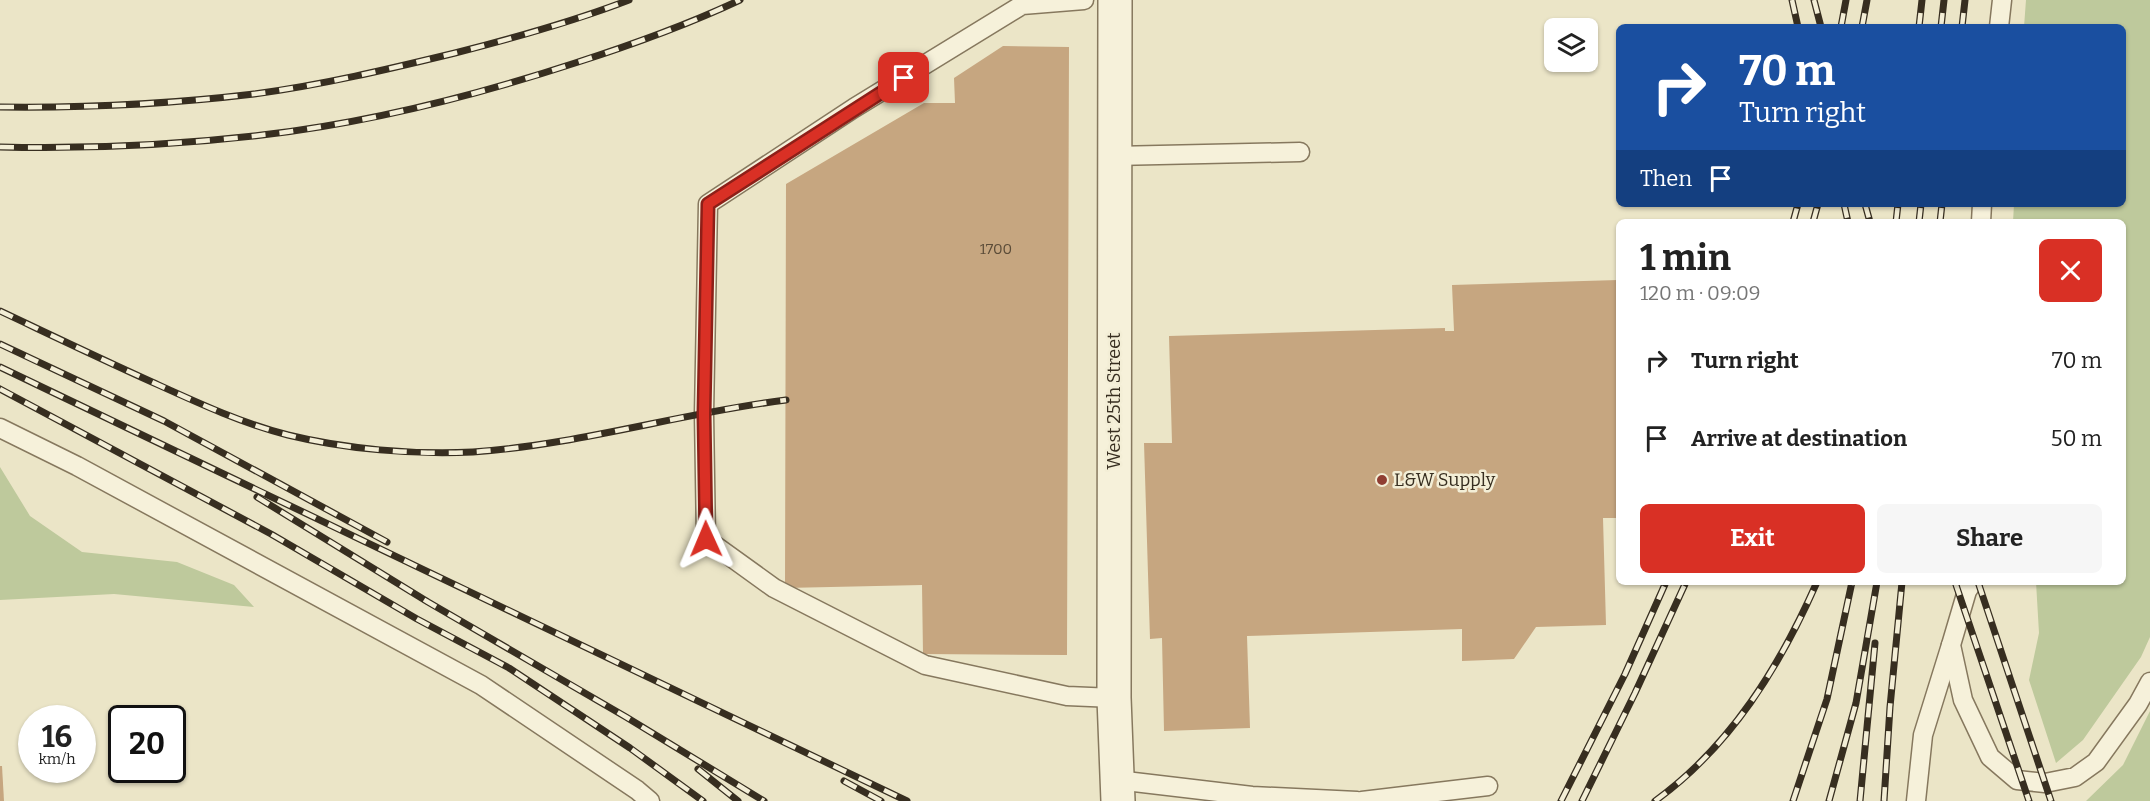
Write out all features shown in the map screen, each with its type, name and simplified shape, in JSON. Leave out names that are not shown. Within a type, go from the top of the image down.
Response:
[{"type":"street","name":"West 25th Street","points":[[1115,0],[1114,698],[1118,791]]},
{"type":"lane","points":[[1084,0],[1022,5],[854,108],[708,204],[704,414],[706,539],[774,588],[925,665],[1067,696],[1114,698]]},
{"type":"lane","points":[[1999,24],[2002,0]]},
{"type":"lane","points":[[1114,156],[1300,152]]},
{"type":"lane","points":[[0,428],[77,466],[481,685],[651,801]]},
{"type":"lane","points":[[1916,801],[1923,735],[1967,591],[1971,585]]},
{"type":"lane","points":[[1951,645],[1963,700],[1990,757],[2017,780],[2045,783],[2074,777],[2096,762],[2138,704],[2150,682]]},
{"type":"lane","points":[[1362,801],[1488,786]]},
{"type":"lane","points":[[1118,791],[1357,801]]},
{"type":"green space","points":[[2026,0],[2150,0],[2150,637],[2141,657],[2083,740],[2056,763],[2029,680],[2039,633],[2036,585],[2126,585],[2126,219],[2013,219],[2014,207],[2126,207],[2126,24],[2024,24]]},
{"type":"green space","points":[[0,467],[30,516],[82,552],[177,562],[234,585],[254,607],[114,594],[0,600]]},
{"type":"green space","points":[[2150,711],[2150,801],[2086,801],[2123,765]]},
{"type":"building","points":[[1003,46],[1069,47],[1067,655],[923,654],[922,585],[785,588],[786,184],[924,103],[955,103],[954,78]]},
{"type":"building","name":"L&W Supply","points":[[1616,280],[1616,518],[1603,518],[1606,625],[1536,627],[1514,659],[1462,661],[1462,629],[1247,636],[1250,728],[1164,731],[1162,638],[1150,639],[1144,443],[1172,443],[1169,336],[1445,328],[1445,331],[1454,331],[1452,285]]},
{"type":"building","points":[[0,766],[2,766],[4,801],[0,801]]},
{"type":"railway","points":[[0,107],[159,103],[254,94],[305,86],[455,53],[564,22],[629,0]]},
{"type":"railway","points":[[0,147],[164,144],[302,130],[381,116],[460,97],[575,63],[659,34],[740,0]]},
{"type":"railway","points":[[1792,0],[1797,24]]},
{"type":"railway","points":[[1814,0],[1820,24]]},
{"type":"railway","points":[[1842,24],[1846,0]]},
{"type":"railway","points":[[1863,24],[1867,0]]},
{"type":"railway","points":[[1919,24],[1922,0]]},
{"type":"railway","points":[[1941,24],[1944,0]]},
{"type":"railway","points":[[1962,24],[1965,0]]},
{"type":"railway","points":[[1794,219],[1797,207]]},
{"type":"railway","points":[[1814,219],[1817,207]]},
{"type":"railway","points":[[1845,207],[1847,219]]},
{"type":"railway","points":[[1866,207],[1869,219]]},
{"type":"railway","points":[[1896,219],[1898,207]]},
{"type":"railway","points":[[1919,219],[1921,207]]},
{"type":"railway","points":[[1940,219],[1942,207]]},
{"type":"railway","points":[[0,311],[169,390],[236,418],[270,430],[310,440],[380,450],[427,453],[512,448],[551,443],[786,400]]},
{"type":"railway","points":[[0,344],[164,421],[387,542]]},
{"type":"railway","points":[[0,367],[907,801]]},
{"type":"railway","points":[[0,389],[271,534],[417,619],[509,668],[630,748],[703,801]]},
{"type":"railway","points":[[257,497],[428,602],[626,717],[764,801]]},
{"type":"railway","points":[[1561,801],[1625,674],[1665,585]]},
{"type":"railway","points":[[1582,801],[1685,585]]},
{"type":"railway","points":[[1655,801],[1707,755],[1751,702],[1787,644],[1816,585]]},
{"type":"railway","points":[[1793,801],[1827,699],[1851,585]]},
{"type":"railway","points":[[1829,801],[1856,703],[1876,585]]},
{"type":"railway","points":[[1884,801],[1902,585]]},
{"type":"railway","points":[[1956,585],[2029,801]]},
{"type":"railway","points":[[1979,585],[2051,801]]},
{"type":"railway","points":[[1860,801],[1875,643]]},
{"type":"railway","points":[[698,769],[738,801]]},
{"type":"railway","points":[[844,781],[881,801]]},
{"type":"place","name":"L&W Supply","points":[[1382,480]]},
{"type":"route","points":[[706,539],[704,414],[708,204],[854,108],[904,78]]}]
